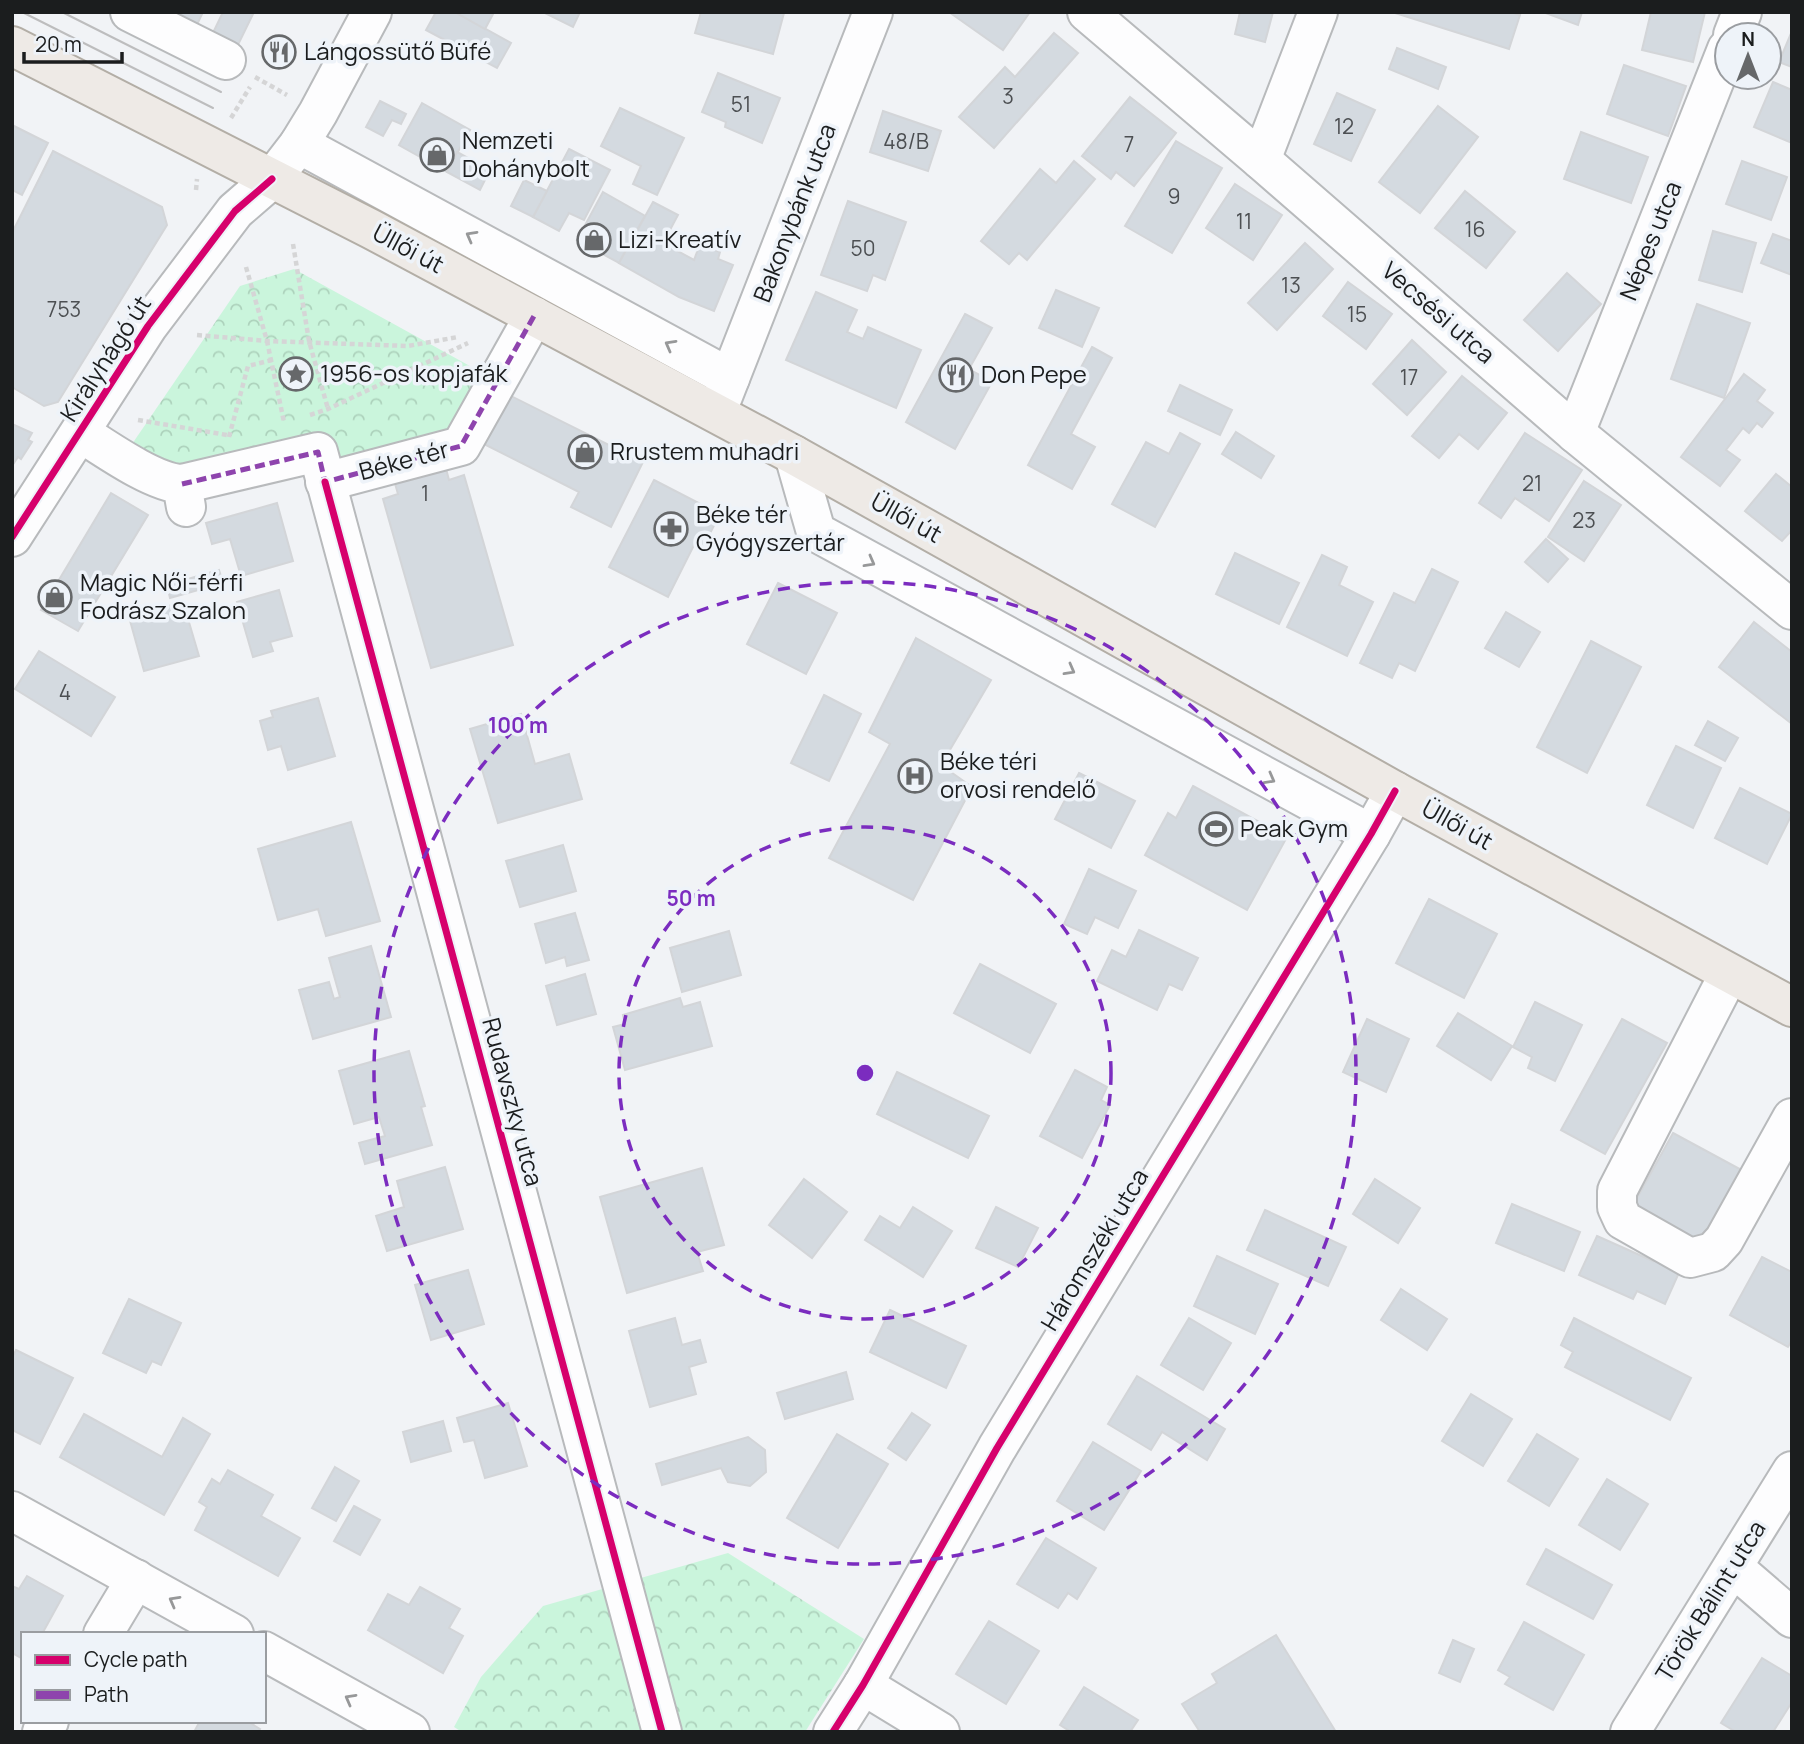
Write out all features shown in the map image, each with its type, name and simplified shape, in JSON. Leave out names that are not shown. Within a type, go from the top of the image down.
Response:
[{"type":"main road","name":"Üllői út","points":[[12,46],[371,229],[794,455],[1395,790],[1792,1007]]},
{"type":"street","points":[[130,12],[241,69]]},
{"type":"street","name":"Királyhágó út","points":[[12,537],[148,326],[235,211],[272,179],[299,144],[372,12]]},
{"type":"street","name":"Bakonybánk utca","points":[[716,414],[873,12]]},
{"type":"street","name":"Vecsési utca","points":[[1087,12],[1575,433],[1792,610]]},
{"type":"street","points":[[1261,160],[1318,12]]},
{"type":"street","name":"Népes utca","points":[[1575,433],[1713,84]]},
{"type":"street","points":[[299,144],[730,378]]},
{"type":"street","name":"Béke tér","points":[[325,482],[461,446],[534,316]]},
{"type":"street","points":[[81,433],[170,484],[184,496],[237,472]]},
{"type":"street","name":"Rudavszky utca","points":[[237,472],[318,452],[662,1732]]},
{"type":"street","points":[[794,455],[816,532],[1371,834]]},
{"type":"street","name":"Háromszéki utca","points":[[834,1732],[998,1448],[1371,834],[1395,790]]},
{"type":"street","points":[[1729,974],[1616,1191],[1617,1207],[1623,1220],[1690,1258],[1713,1252],[1724,1240],[1792,1118]]},
{"type":"street","name":"Török Bálint utca","points":[[1630,1732],[1792,1471]]},
{"type":"street","points":[[12,1511],[230,1632]]},
{"type":"street","points":[[1733,1567],[1792,1618]]},
{"type":"street","points":[[104,1632],[136,1579]]},
{"type":"street","points":[[266,1652],[410,1732]]},
{"type":"street","points":[[863,1685],[940,1732]]},
{"type":"path","points":[[226,126],[241,69],[297,101]]},
{"type":"path","points":[[293,244],[309,341],[328,409]]},
{"type":"path","points":[[246,267],[272,360],[284,422]]},
{"type":"path","points":[[197,335],[267,341],[408,346],[458,337]]},
{"type":"path","points":[[307,416],[328,409],[468,343]]},
{"type":"path","points":[[237,472],[229,435],[248,366],[272,360]]},
{"type":"path","points":[[273,425],[296,419]]},
{"type":"path","points":[[138,420],[229,435],[240,433]]},
{"type":"green space","points":[[294,269],[488,376],[455,435],[300,470],[192,473],[130,447],[240,286]]},
{"type":"green space","points":[[728,1553],[864,1639],[805,1732],[462,1732],[454,1727],[481,1677],[543,1606]]},
{"type":"building","points":[[157,12],[203,12],[194,31]]},
{"type":"building","points":[[223,12],[254,12],[235,51],[210,39]]},
{"type":"building","points":[[436,12],[455,12],[511,43],[497,68],[426,30]]},
{"type":"building","points":[[455,12],[490,12],[493,14],[485,29]]},
{"type":"building","points":[[543,12],[580,12],[573,27]]},
{"type":"building","points":[[701,12],[784,13],[773,54],[695,33]]},
{"type":"building","points":[[949,12],[1030,12],[1003,50]]},
{"type":"building","points":[[1240,12],[1273,12],[1265,42],[1235,34]]},
{"type":"building","points":[[1392,12],[1510,12],[1520,15],[1509,49]]},
{"type":"building","points":[[1543,12],[1582,12],[1578,25]]},
{"type":"building","points":[[1651,12],[1705,12],[1693,62],[1642,50]]},
{"type":"building","points":[[1792,31],[1792,67],[1783,64],[1783,52]]},
{"type":"building","points":[[1054,33],[1078,53],[994,148],[959,117],[1005,67],[1015,77]]},
{"type":"building","points":[[1397,48],[1446,67],[1438,89],[1389,69]]},
{"type":"building","points":[[1624,65],[1686,86],[1668,136],[1607,114]]},
{"type":"building","points":[[718,73],[780,98],[762,143],[725,127],[726,122],[702,112]]},
{"type":"building","points":[[1783,86],[1792,90],[1792,143],[1754,127],[1769,91],[1783,91]]},
{"type":"building","points":[[1337,93],[1375,110],[1351,161],[1314,144]]},
{"type":"building","points":[[1130,97],[1176,133],[1134,186],[1116,172],[1111,179],[1082,156]]},
{"type":"building","points":[[380,101],[406,114],[401,124],[392,120],[383,136],[366,127]]},
{"type":"building","points":[[422,103],[470,130],[447,172],[399,145]]},
{"type":"building","points":[[1438,106],[1478,137],[1420,213],[1379,182]]},
{"type":"building","points":[[620,108],[684,138],[657,195],[633,184],[641,166],[601,146]]},
{"type":"building","points":[[883,111],[941,131],[928,171],[870,152]]},
{"type":"building","points":[[12,125],[48,143],[22,195],[12,190]]},
{"type":"building","points":[[1581,132],[1648,157],[1631,203],[1564,179]]},
{"type":"building","points":[[1176,141],[1222,168],[1172,253],[1125,226]]},
{"type":"building","points":[[569,149],[610,170],[584,220],[569,213],[559,231],[533,217]]},
{"type":"building","points":[[53,151],[162,207],[167,225],[58,402],[44,406],[12,387],[12,233]]},
{"type":"building","points":[[457,152],[490,170],[480,190],[447,172]]},
{"type":"building","points":[[1074,161],[1095,179],[1027,260],[1019,253],[1009,264],[981,241],[1040,169],[1056,183]]},
{"type":"building","points":[[1742,161],[1787,177],[1771,220],[1726,204]]},
{"type":"building","points":[[524,180],[547,191],[533,217],[511,206]]},
{"type":"building","points":[[1235,184],[1282,215],[1253,260],[1206,228]]},
{"type":"building","points":[[1465,191],[1515,232],[1486,268],[1435,228]]},
{"type":"building","points":[[603,192],[645,216],[619,263],[577,240]]},
{"type":"building","points":[[848,201],[906,222],[885,280],[873,275],[867,291],[821,275]]},
{"type":"building","points":[[653,202],[678,215],[663,243],[694,260],[700,244],[720,252],[718,259],[733,265],[714,311],[679,297],[619,263]]},
{"type":"building","points":[[1713,231],[1756,243],[1742,292],[1699,280]]},
{"type":"building","points":[[1773,234],[1792,241],[1792,275],[1761,263]]},
{"type":"building","points":[[1305,243],[1333,269],[1277,330],[1248,303]]},
{"type":"building","points":[[1567,273],[1601,304],[1558,351],[1524,320]]},
{"type":"building","points":[[1348,282],[1392,314],[1366,349],[1323,316]]},
{"type":"building","points":[[1056,290],[1099,308],[1082,347],[1039,328]]},
{"type":"building","points":[[816,292],[857,310],[847,332],[863,339],[868,327],[921,350],[896,408],[786,360]]},
{"type":"building","points":[[1697,304],[1750,323],[1724,398],[1671,379]]},
{"type":"building","points":[[965,314],[992,328],[969,369],[992,382],[955,449],[906,422]]},
{"type":"building","points":[[1412,340],[1446,372],[1407,415],[1373,384]]},
{"type":"building","points":[[1092,347],[1112,358],[1071,434],[1095,447],[1072,489],[1028,465]]},
{"type":"building","points":[[1744,374],[1765,390],[1757,401],[1773,413],[1762,427],[1757,423],[1749,433],[1743,428],[1726,450],[1740,460],[1720,486],[1681,457]]},
{"type":"building","points":[[1462,376],[1507,413],[1478,449],[1459,434],[1439,458],[1412,436]]},
{"type":"building","points":[[1180,385],[1232,410],[1220,435],[1168,411]]},
{"type":"building","points":[[503,392],[643,462],[611,527],[571,507],[579,492],[478,441]]},
{"type":"building","points":[[12,424],[32,433],[28,440],[32,442],[21,459],[18,457],[12,466]]},
{"type":"building","points":[[1236,432],[1274,456],[1261,478],[1222,454]]},
{"type":"building","points":[[1180,433],[1200,444],[1155,527],[1112,504],[1146,442],[1169,454]]},
{"type":"building","points":[[1525,433],[1582,470],[1549,521],[1515,498],[1501,518],[1479,503]]},
{"type":"building","points":[[445,465],[449,480],[464,475],[513,645],[431,668],[383,499],[398,494],[394,480]]},
{"type":"building","points":[[1776,474],[1792,487],[1792,530],[1782,541],[1745,511]]},
{"type":"building","name":"Béke tér Gyógyszertár","points":[[654,480],[720,514],[703,547],[695,543],[668,597],[609,567]]},
{"type":"building","points":[[1584,481],[1621,505],[1584,561],[1548,537]]},
{"type":"building","points":[[111,493],[148,515],[78,631],[41,610]]},
{"type":"building","points":[[277,503],[293,561],[241,576],[230,539],[212,544],[206,523]]},
{"type":"building","points":[[1546,539],[1568,559],[1548,582],[1525,562]]},
{"type":"building","points":[[1235,553],[1299,583],[1279,624],[1216,594]]},
{"type":"building","points":[[1322,555],[1347,567],[1339,585],[1373,602],[1347,656],[1287,627]]},
{"type":"building","points":[[1432,569],[1458,582],[1415,671],[1399,663],[1392,678],[1360,663],[1394,593],[1415,603]]},
{"type":"building","points":[[219,570],[223,583],[170,598],[167,585]]},
{"type":"building","points":[[778,583],[837,613],[806,674],[747,644]]},
{"type":"building","points":[[279,590],[292,636],[270,642],[273,651],[253,657],[237,602]]},
{"type":"building","points":[[183,602],[199,656],[144,671],[129,617]]},
{"type":"building","points":[[1506,612],[1540,632],[1519,667],[1485,648]]},
{"type":"building","points":[[1754,622],[1792,652],[1792,724],[1719,667]]},
{"type":"building","name":"Béke téri orvosi rendelő","points":[[916,638],[991,680],[941,765],[972,787],[913,900],[829,858],[890,744],[869,732]]},
{"type":"building","points":[[1591,641],[1641,667],[1587,773],[1537,747]]},
{"type":"building","points":[[39,651],[115,697],[91,736],[15,689]]},
{"type":"building","points":[[824,695],[861,714],[829,781],[791,763]]},
{"type":"building","points":[[318,698],[335,756],[288,770],[281,746],[268,750],[260,721],[273,717],[271,711]]},
{"type":"building","points":[[521,714],[535,764],[569,754],[582,799],[498,823],[470,729]]},
{"type":"building","points":[[1708,721],[1738,738],[1725,761],[1695,745]]},
{"type":"building","points":[[1676,746],[1721,768],[1693,828],[1647,805]]},
{"type":"building","points":[[1079,773],[1135,801],[1111,848],[1055,819]]},
{"type":"building","points":[[1193,786],[1287,837],[1247,910],[1145,855],[1168,813],[1176,818]]},
{"type":"building","points":[[1740,788],[1792,814],[1767,864],[1715,838]]},
{"type":"building","points":[[351,822],[380,921],[326,936],[318,909],[278,920],[258,849]]},
{"type":"building","points":[[563,845],[576,891],[520,907],[506,861]]},
{"type":"building","points":[[1089,869],[1136,891],[1118,928],[1095,917],[1087,934],[1064,924]]},
{"type":"building","points":[[1429,899],[1497,934],[1464,998],[1396,963]]},
{"type":"building","points":[[575,913],[589,960],[567,966],[565,957],[546,963],[535,924]]},
{"type":"building","points":[[1139,930],[1198,958],[1182,990],[1169,984],[1157,1010],[1097,981],[1112,950],[1126,957]]},
{"type":"building","points":[[729,931],[741,975],[682,992],[670,948]]},
{"type":"building","points":[[371,946],[391,1017],[313,1039],[299,990],[329,982],[334,999],[340,997],[329,958]]},
{"type":"building","points":[[980,964],[1056,1004],[1030,1053],[954,1013]]},
{"type":"building","points":[[585,974],[596,1014],[557,1025],[546,986]]},
{"type":"building","points":[[680,998],[683,1007],[700,1002],[712,1046],[625,1070],[613,1027],[625,1024],[623,1015]]},
{"type":"building","points":[[1535,1002],[1582,1025],[1555,1081],[1528,1068],[1532,1057],[1513,1047]]},
{"type":"building","points":[[1458,1013],[1512,1046],[1491,1080],[1437,1046]]},
{"type":"building","points":[[1367,1019],[1409,1039],[1386,1092],[1343,1072]]},
{"type":"building","points":[[1622,1019],[1667,1043],[1605,1154],[1561,1130]]},
{"type":"building","points":[[409,1051],[425,1106],[421,1107],[432,1145],[365,1164],[359,1143],[385,1136],[379,1117],[354,1124],[339,1071]]},
{"type":"building","points":[[1075,1070],[1107,1087],[1101,1100],[1110,1105],[1082,1158],[1040,1136]]},
{"type":"building","points":[[897,1072],[989,1116],[968,1158],[877,1114]]},
{"type":"building","points":[[1673,1133],[1747,1173],[1707,1248],[1632,1207]]},
{"type":"building","points":[[445,1167],[463,1229],[387,1251],[376,1216],[404,1207],[397,1181]]},
{"type":"building","points":[[702,1168],[724,1245],[697,1252],[703,1271],[627,1293],[600,1197]]},
{"type":"building","points":[[804,1179],[847,1212],[812,1258],[769,1225]]},
{"type":"building","points":[[1375,1179],[1420,1208],[1398,1243],[1353,1214]]},
{"type":"building","points":[[1512,1204],[1580,1232],[1564,1271],[1496,1243]]},
{"type":"building","points":[[913,1207],[952,1231],[923,1277],[865,1240],[880,1216],[900,1228]]},
{"type":"building","points":[[996,1207],[1038,1228],[1018,1267],[976,1248]]},
{"type":"building","points":[[1265,1210],[1346,1247],[1328,1286],[1247,1250]]},
{"type":"building","points":[[1597,1236],[1653,1261],[1655,1254],[1682,1266],[1665,1304],[1637,1291],[1633,1299],[1579,1275]]},
{"type":"building","points":[[1217,1256],[1278,1284],[1255,1334],[1194,1306]]},
{"type":"building","points":[[1762,1257],[1792,1272],[1792,1340],[1788,1347],[1730,1315]]},
{"type":"building","points":[[468,1270],[484,1324],[431,1340],[415,1285]]},
{"type":"building","points":[[1401,1289],[1447,1319],[1427,1350],[1381,1320]]},
{"type":"building","points":[[129,1299],[181,1323],[161,1365],[152,1361],[146,1373],[103,1353]]},
{"type":"building","points":[[890,1310],[966,1346],[946,1388],[870,1352]]},
{"type":"building","points":[[675,1318],[682,1345],[700,1340],[706,1362],[689,1367],[696,1394],[650,1407],[629,1331]]},
{"type":"building","points":[[1189,1318],[1231,1343],[1203,1390],[1161,1365]]},
{"type":"building","points":[[1574,1318],[1691,1378],[1670,1420],[1565,1367],[1573,1352],[1561,1345]]},
{"type":"building","points":[[16,1350],[73,1378],[40,1444],[12,1430],[12,1358]]},
{"type":"building","points":[[846,1372],[853,1399],[785,1419],[777,1393]]},
{"type":"building","points":[[1137,1376],[1225,1429],[1207,1460],[1162,1432],[1151,1450],[1108,1424]]},
{"type":"building","points":[[1471,1394],[1512,1419],[1483,1466],[1442,1441]]},
{"type":"building","points":[[508,1403],[527,1466],[485,1478],[474,1440],[464,1442],[457,1418]]},
{"type":"building","points":[[912,1413],[930,1425],[906,1460],[888,1448]]},
{"type":"building","points":[[84,1414],[162,1457],[183,1418],[210,1434],[164,1515],[60,1457]]},
{"type":"building","points":[[443,1421],[451,1451],[411,1462],[403,1432]]},
{"type":"building","points":[[837,1434],[888,1464],[838,1548],[787,1518]]},
{"type":"building","points":[[1537,1434],[1578,1459],[1549,1506],[1508,1481]]},
{"type":"building","points":[[748,1437],[765,1450],[766,1472],[750,1486],[728,1482],[721,1468],[662,1485],[656,1464]]},
{"type":"building","points":[[1093,1442],[1141,1471],[1104,1530],[1057,1501]]},
{"type":"building","points":[[335,1467],[359,1481],[336,1521],[312,1508]]},
{"type":"building","points":[[228,1470],[273,1495],[261,1516],[300,1538],[278,1576],[195,1530],[207,1507],[199,1502],[212,1479],[220,1484]]},
{"type":"building","points":[[1607,1479],[1648,1504],[1620,1550],[1579,1525]]},
{"type":"building","points":[[354,1506],[380,1520],[360,1555],[334,1541]]},
{"type":"building","points":[[1046,1538],[1096,1568],[1077,1599],[1068,1593],[1058,1608],[1017,1584]]},
{"type":"building","points":[[1546,1549],[1612,1585],[1593,1619],[1527,1584]]},
{"type":"building","points":[[27,1576],[63,1596],[43,1632],[21,1632],[21,1658],[12,1653],[12,1586],[19,1589]]},
{"type":"building","points":[[420,1587],[460,1609],[449,1628],[463,1636],[443,1673],[368,1630],[388,1594],[409,1605]]},
{"type":"building","points":[[989,1621],[1039,1651],[1006,1704],[956,1674]]},
{"type":"building","points":[[1524,1622],[1584,1655],[1553,1710],[1505,1684],[1510,1677],[1498,1670]]},
{"type":"building","points":[[1276,1635],[1336,1732],[1200,1732],[1182,1704],[1217,1683],[1212,1674]]},
{"type":"building","points":[[1453,1640],[1474,1649],[1460,1682],[1439,1673]]},
{"type":"building","points":[[1762,1658],[1792,1676],[1792,1702],[1773,1732],[1736,1732],[1721,1723]]},
{"type":"building","points":[[1084,1687],[1138,1720],[1130,1732],[1071,1732],[1060,1725]]},
{"type":"building","points":[[199,1723],[250,1723],[260,1729],[258,1732],[194,1732]]},
{"type":"tram line","points":[[22,12],[213,108]]},
{"type":"tram line","points":[[62,12],[221,92]]},
{"type":"marked path","points":[[182,484],[318,452],[325,482],[461,446],[534,316]]},
{"type":"cycle path","points":[[12,537],[148,326],[235,211],[272,179]]},
{"type":"cycle path","points":[[325,482],[662,1732]]},
{"type":"cycle path","points":[[833,1732],[863,1685],[997,1448],[1395,791]]},
{"type":"place","name":"Lángossütő Büfé","points":[[279,52]]},
{"type":"place","name":"Nemzeti Dohánybolt","points":[[437,155]]},
{"type":"place","name":"Lizi-Kreatív","points":[[594,240]]},
{"type":"place","name":"1956-os kopjafák","points":[[296,374]]},
{"type":"place","name":"Don Pepe","points":[[956,375]]},
{"type":"place","name":"Rrustem muhadri","points":[[585,452]]},
{"type":"place","name":"Béke tér Gyógyszertár","points":[[671,529]]},
{"type":"place","name":"Magic Női-férfi Fodrász Szalon","points":[[55,597]]},
{"type":"place","name":"Béke téri orvosi rendelő","points":[[915,776]]},
{"type":"place","name":"Peak Gym","points":[[1216,829]]}]
